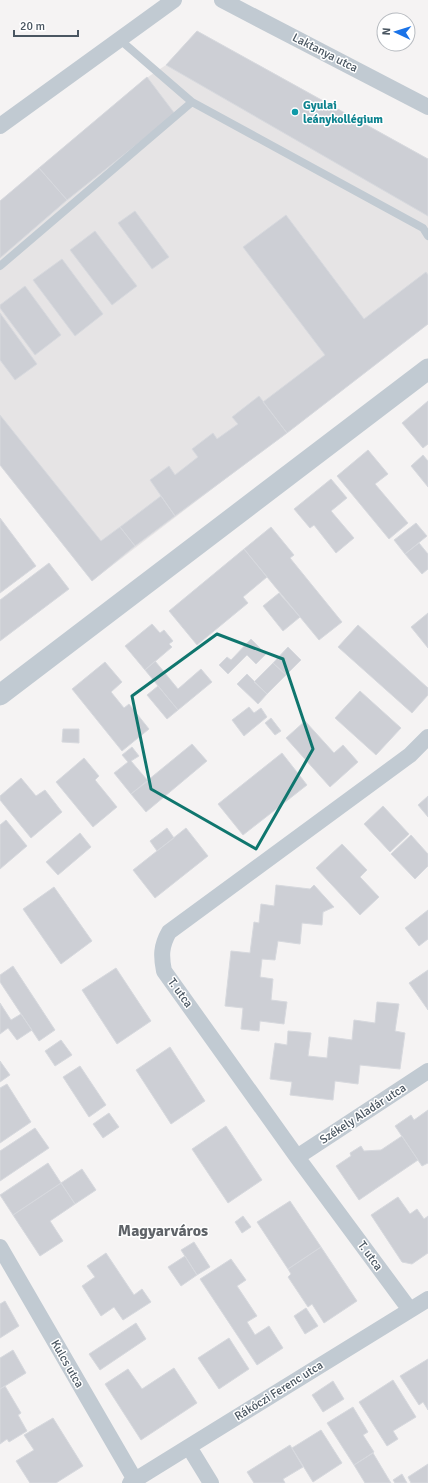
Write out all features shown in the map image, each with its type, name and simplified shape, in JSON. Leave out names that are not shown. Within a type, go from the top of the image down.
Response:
[{"type":"street","points":[[0,126],[174,0]]},
{"type":"street","name":"Laktanya utca","points":[[222,0],[428,107]]},
{"type":"street","points":[[0,695],[426,373]]},
{"type":"street","name":"T. utca","points":[[410,1310],[164,971],[162,949],[164,940],[169,932],[410,755],[428,737]]},
{"type":"street","name":"Székely Aladár utca","points":[[298,1157],[428,1071]]},
{"type":"street","name":"Kulcs utca","points":[[0,1247],[132,1482]]},
{"type":"street","name":"Rákóczi Ferenc utca","points":[[132,1482],[428,1299]]},
{"type":"street","points":[[189,1447],[212,1483]]},
{"type":"lane","points":[[119,39],[192,102],[423,228],[428,236]]},
{"type":"lane","points":[[0,266],[192,102]]},
{"type":"highlighted area","points":[[217,634],[283,659],[313,749],[256,849],[151,789],[132,696]]},
{"type":"shaded area","points":[[197,31],[428,159],[428,324],[92,581],[0,465],[0,201],[145,79],[166,65]]},
{"type":"building","name":"Gyulai leánykollégium","points":[[197,31],[428,159],[428,216],[166,65]]},
{"type":"building","points":[[147,77],[175,114],[67,200],[39,168]]},
{"type":"building","points":[[39,168],[67,200],[0,258],[0,201]]},
{"type":"building","points":[[135,211],[169,257],[152,269],[118,223]]},
{"type":"building","points":[[286,215],[364,319],[426,272],[428,275],[428,324],[287,433],[263,402],[325,355],[243,247]]},
{"type":"building","points":[[95,231],[137,286],[112,305],[70,250]]},
{"type":"building","points":[[62,259],[103,314],[75,336],[33,280]]},
{"type":"building","points":[[25,286],[61,335],[35,355],[0,308],[0,305]]},
{"type":"building","points":[[0,313],[37,364],[15,380],[0,360]]},
{"type":"building","points":[[259,396],[287,433],[175,516],[150,480],[169,466],[175,475],[198,457],[192,449],[213,433],[217,439],[238,424],[232,417]]},
{"type":"building","points":[[428,401],[428,444],[423,448],[402,423]]},
{"type":"building","points":[[0,415],[101,541],[120,527],[135,546],[92,581],[0,465]]},
{"type":"building","points":[[368,450],[388,474],[375,484],[408,523],[389,539],[337,476]]},
{"type":"building","points":[[423,455],[428,461],[428,487],[411,466]]},
{"type":"building","points":[[331,479],[347,498],[331,511],[354,538],[336,553],[314,525],[310,528],[294,509]]},
{"type":"building","points":[[161,496],[175,516],[135,546],[120,527]]},
{"type":"building","points":[[0,518],[36,566],[0,593]]},
{"type":"building","points":[[416,523],[427,536],[405,554],[394,540]]},
{"type":"building","points":[[271,527],[294,555],[290,558],[342,622],[319,640],[244,549]]},
{"type":"building","points":[[419,543],[428,554],[428,569],[422,574],[405,554]]},
{"type":"building","points":[[244,549],[267,577],[243,597],[248,603],[197,645],[169,611]]},
{"type":"building","points":[[49,563],[69,589],[0,641],[0,600]]},
{"type":"building","points":[[279,593],[300,617],[283,631],[263,606]]},
{"type":"building","points":[[428,613],[428,648],[411,627]]},
{"type":"building","points":[[152,624],[160,633],[164,630],[173,641],[169,644],[172,647],[145,670],[125,646]]},
{"type":"building","points":[[358,625],[428,688],[428,695],[412,713],[338,647]]},
{"type":"building","points":[[251,639],[266,654],[256,664],[247,655],[228,674],[219,665],[227,657],[231,660]]},
{"type":"building","points":[[288,647],[301,660],[286,675],[273,663]]},
{"type":"building","points":[[155,661],[178,689],[201,669],[212,682],[178,710],[145,670]]},
{"type":"building","points":[[105,662],[122,682],[111,692],[124,708],[129,704],[149,729],[122,751],[72,689]]},
{"type":"building","points":[[273,663],[286,675],[267,694],[254,682]]},
{"type":"building","points":[[247,674],[267,694],[258,704],[237,684]]},
{"type":"building","points":[[158,686],[178,710],[167,719],[147,695]]},
{"type":"building","points":[[360,691],[401,728],[376,755],[335,718]]},
{"type":"building","points":[[249,707],[254,713],[261,708],[267,717],[244,736],[232,720]]},
{"type":"building","points":[[271,718],[281,731],[275,735],[265,723]]},
{"type":"building","points":[[305,721],[334,753],[343,745],[358,762],[330,787],[286,738]]},
{"type":"building","points":[[63,729],[79,729],[79,743],[62,742]]},
{"type":"building","points":[[192,744],[207,761],[146,812],[131,794]]},
{"type":"building","points":[[132,747],[139,756],[131,761],[148,781],[131,794],[114,773],[128,762],[122,755]]},
{"type":"building","points":[[282,753],[307,785],[243,835],[218,804]]},
{"type":"building","points":[[84,758],[99,776],[95,780],[117,807],[93,827],[56,782]]},
{"type":"building","points":[[21,778],[36,796],[45,790],[62,812],[31,838],[0,800],[0,796]]},
{"type":"building","points":[[428,796],[428,817],[418,805]]},
{"type":"building","points":[[383,806],[409,834],[390,852],[364,824]]},
{"type":"building","points":[[6,820],[27,846],[0,869],[0,825]]},
{"type":"building","points":[[167,828],[174,838],[157,851],[150,841]]},
{"type":"building","points":[[186,828],[208,856],[155,898],[133,870]]},
{"type":"building","points":[[80,833],[91,847],[58,875],[46,862]]},
{"type":"building","points":[[411,835],[428,854],[428,866],[415,879],[391,854]]},
{"type":"building","points":[[342,844],[367,870],[360,877],[379,897],[360,915],[316,868]]},
{"type":"building","points":[[276,885],[310,889],[314,885],[334,907],[323,912],[322,925],[302,923],[300,944],[278,941],[275,960],[262,959],[260,977],[273,979],[271,1000],[287,1002],[284,1024],[260,1021],[259,1031],[241,1029],[243,1008],[225,1006],[231,951],[250,953],[254,922],[259,923],[261,904],[274,906]]},
{"type":"building","points":[[54,887],[92,941],[61,964],[23,909]]},
{"type":"building","points":[[428,910],[428,939],[419,946],[405,928]]},
{"type":"building","points":[[13,966],[55,1030],[39,1041],[0,982],[0,975]]},
{"type":"building","points":[[116,968],[151,1021],[117,1044],[82,990]]},
{"type":"building","points":[[428,970],[428,1010],[409,983]]},
{"type":"building","points":[[377,1002],[399,1004],[395,1031],[405,1033],[400,1069],[360,1065],[358,1084],[335,1081],[333,1100],[290,1095],[292,1082],[270,1079],[275,1043],[287,1045],[288,1031],[311,1033],[308,1056],[327,1058],[329,1037],[352,1040],[354,1020],[375,1023]]},
{"type":"building","points":[[0,1003],[11,1020],[21,1014],[32,1030],[17,1040],[8,1028],[0,1034]]},
{"type":"building","points":[[61,1040],[72,1055],[55,1066],[45,1051]]},
{"type":"building","points":[[170,1047],[205,1101],[171,1124],[136,1070]]},
{"type":"building","points":[[0,1061],[10,1075],[0,1082]]},
{"type":"building","points":[[80,1066],[106,1105],[89,1117],[63,1077]]},
{"type":"building","points":[[7,1084],[31,1122],[0,1143],[0,1088]]},
{"type":"building","points":[[428,1110],[428,1163],[422,1166],[395,1126],[411,1115],[414,1120]]},
{"type":"building","points":[[109,1113],[119,1127],[103,1138],[93,1124]]},
{"type":"building","points":[[226,1126],[262,1180],[228,1203],[192,1149]]},
{"type":"building","points":[[35,1128],[49,1148],[0,1181],[0,1151]]},
{"type":"building","points":[[402,1136],[418,1160],[359,1200],[336,1166],[351,1156],[350,1153],[361,1146],[364,1151],[381,1150]]},
{"type":"building","points":[[48,1163],[61,1183],[13,1215],[0,1195]]},
{"type":"building","points":[[82,1169],[96,1190],[75,1204],[61,1183]]},
{"type":"building","points":[[61,1183],[75,1204],[50,1221],[63,1241],[40,1256],[13,1215]]},
{"type":"building","points":[[398,1197],[410,1214],[417,1209],[424,1219],[428,1216],[428,1253],[412,1264],[402,1262],[371,1215]]},
{"type":"building","points":[[290,1201],[321,1247],[288,1269],[257,1222]]},
{"type":"building","points":[[243,1216],[251,1227],[242,1233],[235,1222]]},
{"type":"building","points":[[194,1242],[210,1267],[197,1275],[181,1250]]},
{"type":"building","points":[[321,1247],[357,1301],[324,1323],[312,1304],[308,1307],[288,1277],[291,1274],[288,1269]]},
{"type":"building","points":[[106,1253],[134,1295],[142,1289],[151,1302],[123,1320],[114,1307],[101,1316],[82,1286],[95,1277],[87,1266]]},
{"type":"building","points":[[185,1256],[197,1275],[181,1286],[168,1267]]},
{"type":"building","points":[[231,1259],[246,1280],[237,1286],[257,1316],[247,1322],[255,1335],[269,1326],[283,1348],[257,1365],[200,1279]]},
{"type":"building","points":[[5,1301],[19,1326],[0,1338],[0,1304]]},
{"type":"building","points":[[306,1308],[318,1326],[305,1334],[294,1316]]},
{"type":"building","points":[[136,1323],[146,1339],[100,1370],[89,1354]]},
{"type":"building","points":[[229,1338],[249,1369],[219,1389],[198,1358]]},
{"type":"building","points":[[13,1350],[26,1373],[0,1389],[0,1358]]},
{"type":"building","points":[[428,1359],[428,1410],[423,1402],[419,1405],[400,1376]]},
{"type":"building","points":[[174,1368],[197,1403],[141,1440],[105,1384],[128,1369],[142,1389]]},
{"type":"building","points":[[393,1380],[416,1417],[393,1431],[398,1439],[387,1446],[359,1402]]},
{"type":"building","points":[[333,1381],[344,1399],[323,1412],[312,1395]]},
{"type":"building","points":[[5,1386],[21,1413],[18,1415],[27,1431],[9,1442],[7,1439],[0,1444],[0,1389]]},
{"type":"building","points":[[353,1407],[368,1432],[363,1435],[374,1452],[354,1465],[327,1423]]},
{"type":"building","points":[[53,1418],[83,1466],[56,1483],[30,1483],[16,1461],[34,1450],[24,1435]]},
{"type":"building","points":[[321,1430],[342,1463],[313,1482],[292,1448]]},
{"type":"building","points":[[290,1445],[303,1467],[283,1479],[285,1483],[254,1483],[247,1472]]},
{"type":"building","points":[[373,1453],[391,1483],[365,1483],[354,1465]]},
{"type":"building","points":[[428,1464],[428,1483],[411,1483],[408,1477]]},
{"type":"building","points":[[402,1474],[407,1483],[395,1483],[393,1480]]},
{"type":"place","name":"Gyulai leánykollégium","points":[[295,112]]},
{"type":"district","name":"Magyarváros","points":[[163,1231]]}]
